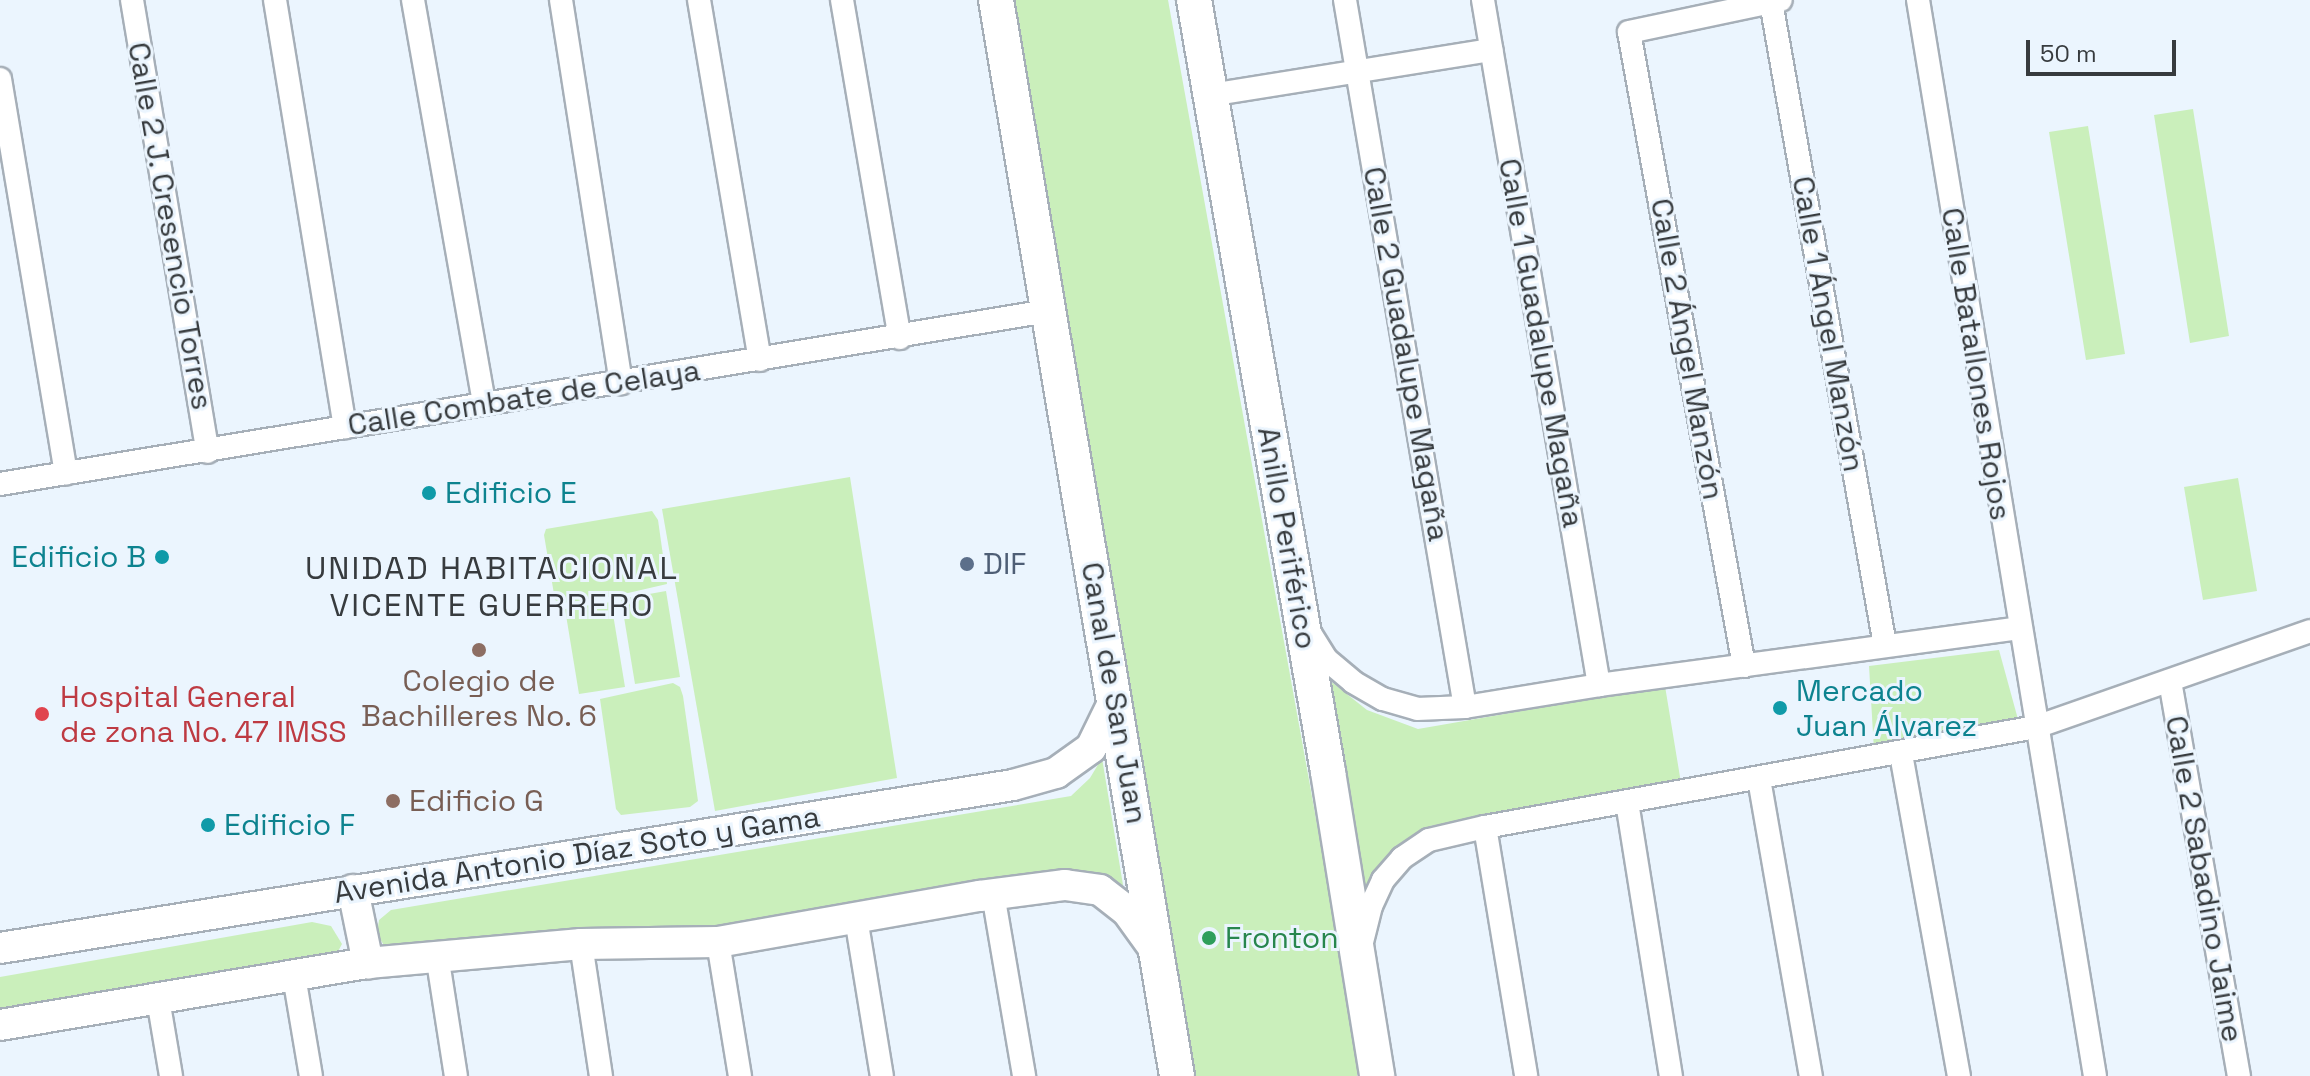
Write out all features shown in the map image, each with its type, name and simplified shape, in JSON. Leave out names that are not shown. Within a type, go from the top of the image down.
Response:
[{"type":"main road","points":[[996,0],[1047,311]]},
{"type":"main road","name":"Anillo Periférico","points":[[1194,0],[1377,1076]]},
{"type":"main road","name":"Canal de San Juan","points":[[1047,311],[1177,1076]]},
{"type":"main road","points":[[1366,1076],[1368,1029]]},
{"type":"street","name":"Calle 2 J. Cresencio Torres","points":[[132,0],[208,452]]},
{"type":"street","points":[[275,0],[345,427]]},
{"type":"street","points":[[413,0],[484,403]]},
{"type":"street","points":[[561,0],[621,383]]},
{"type":"street","points":[[699,0],[760,360]]},
{"type":"street","points":[[842,0],[900,338]]},
{"type":"street","name":"Calle 2 Guadalupe Magaña","points":[[1345,0],[1465,707]]},
{"type":"street","name":"Calle 1 Guadalupe Magaña","points":[[1483,0],[1599,685]]},
{"type":"street","name":"Calle Batallones Rojos","points":[[1918,0],[2095,1076]]},
{"type":"street","name":"Calle 2 Ángel Manzón","points":[[1744,666],[1629,32],[1776,1]]},
{"type":"street","name":"Calle 1 Ángel Manzón","points":[[1776,1],[1885,645]]},
{"type":"street","points":[[1210,95],[1491,50]]},
{"type":"street","points":[[0,79],[66,474]]},
{"type":"street","name":"Calle Combate de Celaya","points":[[0,484],[208,452],[484,403],[900,338],[1047,311]]},
{"type":"street","points":[[1301,618],[1326,659],[1353,682],[1383,699],[1417,709],[1465,707],[1599,685],[2019,628]]},
{"type":"street","points":[[1357,963],[1371,906],[1383,880],[1402,858],[1429,840],[1485,827],[1901,754],[2036,727],[2309,636]]},
{"type":"street","name":"Calle 2 Sabadino Jaime","points":[[2170,681],[2239,1076]]},
{"type":"street","name":"Avenida Antonio Díaz Soto y Gama","points":[[0,948],[1013,785],[1056,773],[1091,748],[1115,699]]},
{"type":"street","points":[[1901,754],[1959,1076]]},
{"type":"street","points":[[1759,779],[1811,1076]]},
{"type":"street","points":[[1627,802],[1671,1076]]},
{"type":"street","points":[[1485,827],[1526,1076]]},
{"type":"street","points":[[0,1025],[368,963],[581,944],[718,942],[993,894],[1065,885],[1100,890],[1127,911],[1158,954]]},
{"type":"street","points":[[353,890],[368,963]]},
{"type":"street","points":[[993,894],[1024,1076]]},
{"type":"street","points":[[856,918],[882,1076]]},
{"type":"street","points":[[718,942],[740,1076]]},
{"type":"street","points":[[581,944],[601,1076]]},
{"type":"street","points":[[437,955],[456,1076]]},
{"type":"street","points":[[294,976],[311,1076]]},
{"type":"street","points":[[158,999],[171,1076]]},
{"type":"green space","points":[[1011,0],[1168,0],[1358,1051],[1357,1076],[1186,1076]]},
{"type":"green space","points":[[2193,109],[2229,336],[2190,343],[2154,115]]},
{"type":"green space","points":[[2088,126],[2125,354],[2086,360],[2049,132]]},
{"type":"green space","points":[[850,477],[897,778],[715,811],[662,509]]},
{"type":"green space","points":[[2238,478],[2257,591],[2203,600],[2184,487]]},
{"type":"green space","points":[[652,511],[658,520],[667,584],[615,596],[562,603],[555,600],[544,535],[546,529]]},
{"type":"green space","points":[[666,591],[680,677],[635,684],[621,599]]},
{"type":"green space","points":[[611,602],[625,687],[579,694],[565,609]]},
{"type":"green space","points":[[1999,650],[2019,723],[1874,750],[1869,666]]},
{"type":"green space","points":[[1324,676],[1367,710],[1418,729],[1665,686],[1681,783],[1430,826],[1393,856],[1362,898]]},
{"type":"green space","points":[[673,683],[680,687],[683,696],[698,801],[690,807],[621,815],[616,809],[600,699]]},
{"type":"green space","points":[[1102,758],[1124,891],[726,938],[385,947],[377,934],[379,920],[391,910],[1071,796],[1090,778]]},
{"type":"green space","points":[[312,922],[331,926],[342,944],[334,959],[0,1023],[0,977]]},
{"type":"place","name":"Edificio E","points":[[429,493]]},
{"type":"place","name":"Edificio B","points":[[162,557]]},
{"type":"place","name":"DIF","points":[[967,564]]},
{"type":"place","name":"Colegio de Bachilleres No. 6","points":[[479,650]]},
{"type":"place","name":"Mercado Juan Álvarez","points":[[1780,708]]},
{"type":"place","name":"Hospital General de zona No. 47 IMSS","points":[[42,714]]},
{"type":"place","name":"Edificio G","points":[[393,801]]},
{"type":"place","name":"Edificio F","points":[[208,825]]},
{"type":"place","name":"Fronton","points":[[1209,938]]},
{"type":"district","name":"UNIDAD HABITACIONAL VICENTE GUERRERO","points":[[492,588]]}]
